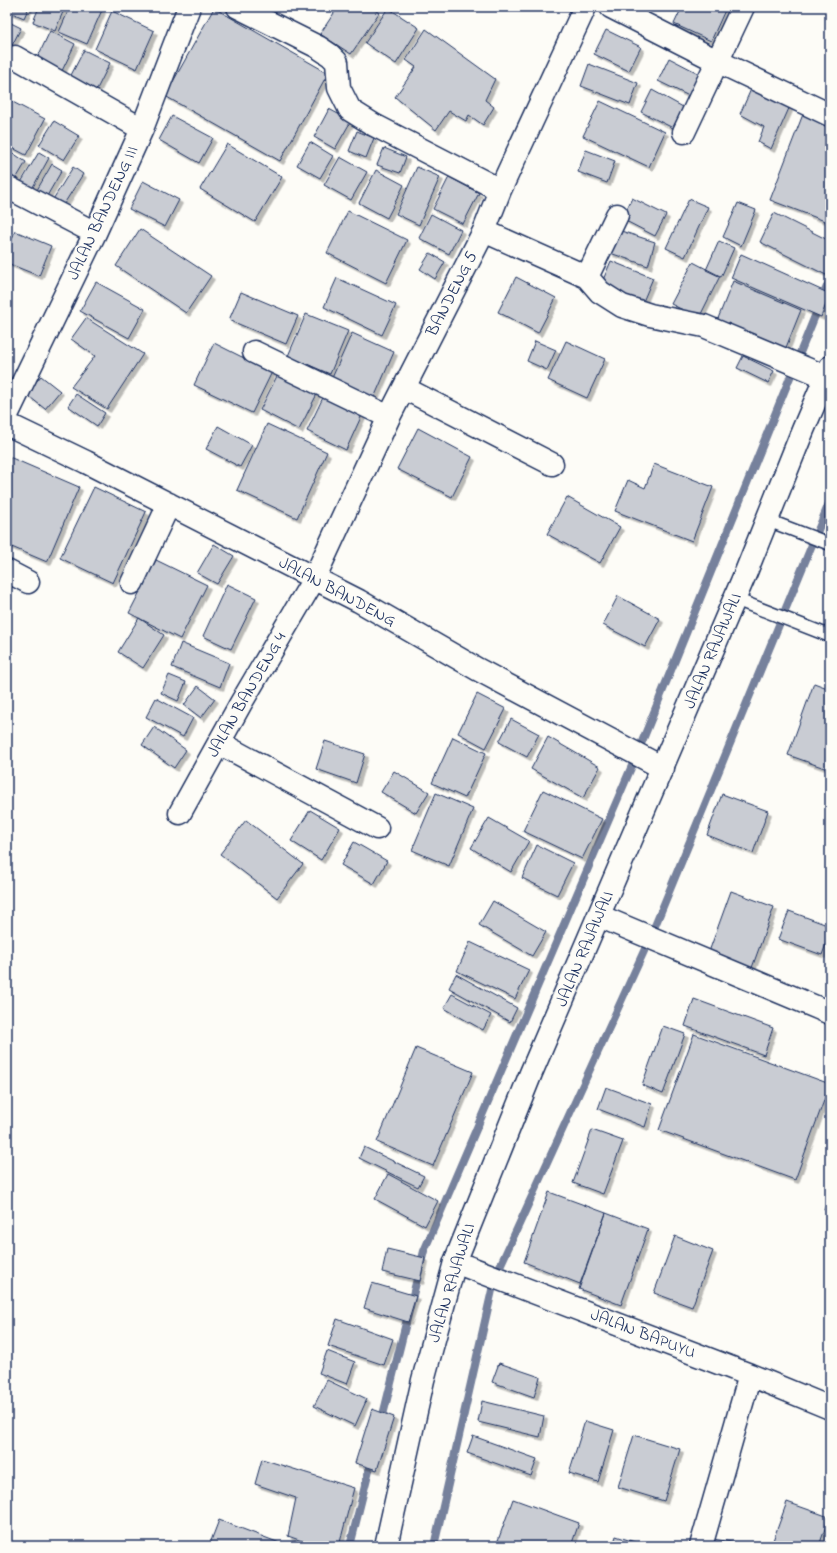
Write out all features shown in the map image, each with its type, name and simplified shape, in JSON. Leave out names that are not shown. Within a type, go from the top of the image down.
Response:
[{"type":"street","points":[[238,7],[318,47],[330,55],[337,62],[339,88],[350,110],[374,125],[500,190]]},
{"type":"street","name":"BANDENG 5","points":[[314,579],[389,417],[484,231],[500,190],[586,7]]},
{"type":"street","points":[[612,7],[717,61],[830,115]]},
{"type":"street","points":[[684,132],[743,7]]},
{"type":"street","name":"JALAN BANDENG III","points":[[7,415],[95,233],[142,129],[187,8]]},
{"type":"street","points":[[15,57],[142,129]]},
{"type":"street","points":[[7,187],[95,233]]},
{"type":"street","points":[[587,277],[617,215]]},
{"type":"street","points":[[484,231],[587,277],[600,292],[622,306],[650,315],[704,326],[828,372]]},
{"type":"street","points":[[254,352],[389,417]]},
{"type":"street","name":"JALAN RAJAWALI","points":[[386,1546],[423,1380],[455,1262],[531,1073],[735,599],[828,372]]},
{"type":"street","points":[[404,388],[552,464]]},
{"type":"street","name":"JALAN BANDENG","points":[[7,424],[169,504],[359,601],[477,669],[663,768]]},
{"type":"street","points":[[132,583],[169,504]]},
{"type":"street","points":[[7,571],[28,582]]},
{"type":"street","name":"JALAN BANDENG 4","points":[[180,812],[314,579]]},
{"type":"street","points":[[219,743],[377,828]]},
{"type":"street","points":[[599,916],[830,1013]]},
{"type":"street","name":"JALAN BAPUYU","points":[[455,1262],[750,1375],[830,1408]]},
{"type":"street","points":[[701,1546],[750,1375]]},
{"type":"lane","points":[[767,520],[830,544]]},
{"type":"lane","points":[[735,599],[830,636]]},
{"type":"building","points":[[7,7],[29,7],[24,18],[7,11]]},
{"type":"building","points":[[39,7],[65,7],[55,31],[33,22]]},
{"type":"building","points":[[70,7],[95,7],[102,10],[87,44],[59,32]]},
{"type":"building","points":[[338,7],[371,7],[379,13],[351,54],[320,34]]},
{"type":"building","points":[[682,7],[726,8],[711,41],[674,24]]},
{"type":"building","points":[[214,8],[328,73],[280,161],[165,96]]},
{"type":"building","points":[[388,8],[419,28],[396,64],[365,43]]},
{"type":"building","points":[[112,11],[154,31],[137,69],[95,49]]},
{"type":"building","points":[[7,21],[21,28],[7,55]]},
{"type":"building","points":[[426,29],[495,79],[485,100],[494,107],[483,125],[469,115],[466,121],[449,111],[436,130],[395,97],[416,67],[406,60]]},
{"type":"building","points":[[606,30],[641,47],[629,71],[594,54]]},
{"type":"building","points":[[50,31],[75,44],[60,75],[35,63]]},
{"type":"building","points":[[84,50],[110,63],[94,95],[68,81]]},
{"type":"building","points":[[669,58],[700,74],[689,96],[658,81]]},
{"type":"building","points":[[589,64],[638,83],[630,105],[581,86]]},
{"type":"building","points":[[752,87],[790,106],[771,149],[758,142],[764,127],[740,114]]},
{"type":"building","points":[[652,90],[683,107],[673,128],[641,112]]},
{"type":"building","points":[[7,99],[45,119],[26,155],[7,145]]},
{"type":"building","points":[[600,101],[665,132],[649,167],[583,136]]},
{"type":"building","points":[[329,109],[351,121],[335,149],[314,137]]},
{"type":"building","points":[[805,109],[830,119],[830,223],[770,200]]},
{"type":"building","points":[[172,116],[213,138],[199,163],[159,140]]},
{"type":"building","points":[[54,121],[79,136],[64,160],[39,145]]},
{"type":"building","points":[[357,131],[374,138],[366,158],[349,151]]},
{"type":"building","points":[[310,142],[333,156],[320,178],[297,165]]},
{"type":"building","points":[[227,144],[282,177],[255,222],[200,189]]},
{"type":"building","points":[[384,148],[406,157],[400,173],[377,165]]},
{"type":"building","points":[[7,149],[26,162],[10,189],[7,187]]},
{"type":"building","points":[[586,150],[615,161],[607,183],[578,172]]},
{"type":"building","points":[[39,152],[49,158],[28,196],[17,189]]},
{"type":"building","points":[[340,157],[367,172],[351,200],[324,185]]},
{"type":"building","points":[[52,164],[62,170],[47,196],[37,190]]},
{"type":"building","points":[[73,167],[83,174],[62,207],[52,201]]},
{"type":"building","points":[[417,167],[440,177],[419,225],[396,214]]},
{"type":"building","points":[[376,170],[404,185],[387,218],[359,203]]},
{"type":"building","points":[[449,177],[479,193],[463,224],[433,209]]},
{"type":"building","points":[[143,181],[179,200],[165,227],[129,209]]},
{"type":"building","points":[[632,198],[666,215],[655,236],[622,219]]},
{"type":"building","points":[[689,199],[708,207],[685,257],[666,248]]},
{"type":"building","points":[[738,203],[756,210],[741,246],[723,237]]},
{"type":"building","points":[[348,211],[407,240],[386,283],[327,253]]},
{"type":"building","points":[[774,213],[830,241],[830,277],[760,242]]},
{"type":"building","points":[[431,214],[461,230],[449,254],[419,238]]},
{"type":"building","points":[[140,229],[211,276],[186,313],[116,266]]},
{"type":"building","points":[[618,230],[655,242],[648,266],[610,253]]},
{"type":"building","points":[[15,231],[51,246],[39,276],[7,263],[7,251]]},
{"type":"building","points":[[719,241],[734,248],[721,277],[706,270]]},
{"type":"building","points":[[430,253],[445,262],[435,279],[420,269]]},
{"type":"building","points":[[741,254],[830,294],[821,317],[731,278]]},
{"type":"building","points":[[611,261],[653,278],[642,304],[600,287]]},
{"type":"building","points":[[693,262],[720,276],[699,318],[671,304]]},
{"type":"building","points":[[516,277],[556,298],[538,333],[498,312]]},
{"type":"building","points":[[337,278],[396,305],[382,335],[324,307]]},
{"type":"building","points":[[733,281],[801,310],[783,355],[715,326]]},
{"type":"building","points":[[96,282],[145,309],[129,338],[80,311]]},
{"type":"building","points":[[241,292],[298,316],[286,344],[229,320]]},
{"type":"building","points":[[306,314],[348,331],[330,374],[288,356]]},
{"type":"building","points":[[86,318],[143,354],[107,409],[71,387],[95,356],[71,339]]},
{"type":"building","points":[[352,333],[394,352],[374,398],[332,378]]},
{"type":"building","points":[[535,341],[556,350],[547,370],[527,361]]},
{"type":"building","points":[[566,341],[605,359],[587,398],[548,380]]},
{"type":"building","points":[[214,343],[272,372],[252,413],[194,385]]},
{"type":"building","points":[[743,356],[774,371],[768,383],[737,368]]},
{"type":"building","points":[[280,370],[319,390],[299,430],[260,410]]},
{"type":"building","points":[[41,376],[60,391],[45,409],[26,394]]},
{"type":"building","points":[[328,387],[366,406],[346,450],[307,431]]},
{"type":"building","points":[[76,394],[105,413],[97,426],[68,406]]},
{"type":"building","points":[[267,424],[327,452],[297,518],[237,490]]},
{"type":"building","points":[[218,426],[252,445],[240,467],[206,449]]},
{"type":"building","points":[[418,428],[472,457],[452,497],[397,469]]},
{"type":"building","points":[[7,456],[79,487],[47,562],[7,545]]},
{"type":"building","points":[[654,464],[713,487],[692,541],[615,511],[628,480],[645,488]]},
{"type":"building","points":[[94,487],[146,512],[113,583],[60,558]]},
{"type":"building","points":[[567,497],[620,527],[600,563],[547,534]]},
{"type":"building","points":[[214,544],[234,556],[217,584],[197,573]]},
{"type":"building","points":[[156,560],[207,585],[180,639],[129,613]]},
{"type":"building","points":[[227,584],[256,598],[231,649],[203,636]]},
{"type":"building","points":[[618,596],[660,619],[645,647],[603,625]]},
{"type":"building","points":[[139,618],[164,635],[143,668],[118,652]]},
{"type":"building","points":[[181,643],[229,663],[220,687],[172,667]]},
{"type":"building","points":[[169,675],[186,682],[178,701],[161,693]]},
{"type":"building","points":[[814,683],[830,689],[830,770],[788,755]]},
{"type":"building","points":[[198,686],[215,699],[201,718],[184,705]]},
{"type":"building","points":[[477,694],[506,709],[486,748],[458,733]]},
{"type":"building","points":[[156,698],[193,718],[183,737],[146,717]]},
{"type":"building","points":[[511,719],[539,734],[527,757],[499,742]]},
{"type":"building","points":[[154,727],[186,750],[174,768],[142,745]]},
{"type":"building","points":[[453,737],[486,753],[465,798],[432,783]]},
{"type":"building","points":[[548,737],[600,767],[583,798],[531,769]]},
{"type":"building","points":[[325,741],[365,754],[356,783],[316,769]]},
{"type":"building","points":[[394,771],[429,792],[416,813],[381,792]]},
{"type":"building","points":[[543,790],[602,819],[582,859],[523,831]]},
{"type":"building","points":[[436,793],[473,809],[449,866],[412,850]]},
{"type":"building","points":[[722,794],[768,811],[753,853],[707,835]]},
{"type":"building","points":[[310,810],[340,828],[321,860],[291,841]]},
{"type":"building","points":[[489,818],[529,841],[511,872],[471,848]]},
{"type":"building","points":[[246,820],[303,864],[277,898],[220,854]]},
{"type":"building","points":[[354,842],[387,861],[374,884],[341,865]]},
{"type":"building","points":[[537,845],[573,863],[557,895],[522,878]]},
{"type":"building","points":[[731,891],[774,907],[749,976],[706,960]]},
{"type":"building","points":[[493,901],[546,932],[532,956],[479,925]]},
{"type":"building","points":[[789,911],[830,926],[830,933],[822,955],[778,939]]},
{"type":"building","points":[[470,942],[529,970],[515,999],[457,971]]},
{"type":"building","points":[[456,974],[517,1008],[510,1022],[449,988]]},
{"type":"building","points":[[452,994],[491,1015],[483,1030],[444,1008]]},
{"type":"building","points":[[694,999],[773,1028],[764,1055],[685,1026]]},
{"type":"building","points":[[663,1026],[685,1034],[663,1094],[642,1085]]},
{"type":"building","points":[[694,1034],[830,1084],[795,1180],[659,1130]]},
{"type":"building","points":[[416,1048],[473,1072],[433,1166],[377,1142]]},
{"type":"building","points":[[606,1087],[652,1104],[645,1127],[598,1109]]},
{"type":"building","points":[[592,1130],[623,1141],[603,1194],[573,1183]]},
{"type":"building","points":[[364,1147],[424,1176],[418,1187],[359,1158]]},
{"type":"building","points":[[388,1174],[438,1201],[425,1226],[375,1199]]},
{"type":"building","points":[[549,1192],[606,1213],[580,1284],[524,1262]]},
{"type":"building","points":[[830,1194],[830,1212],[824,1210]]},
{"type":"building","points":[[606,1213],[648,1229],[621,1305],[579,1289]]},
{"type":"building","points":[[675,1236],[713,1251],[692,1307],[654,1293]]},
{"type":"building","points":[[387,1249],[425,1258],[420,1281],[382,1272]]},
{"type":"building","points":[[372,1283],[416,1296],[408,1322],[364,1308]]},
{"type":"building","points":[[337,1319],[393,1339],[384,1365],[328,1346]]},
{"type":"building","points":[[327,1351],[355,1362],[347,1384],[319,1373]]},
{"type":"building","points":[[499,1363],[540,1377],[534,1397],[492,1382]]},
{"type":"building","points":[[327,1380],[367,1399],[355,1426],[314,1406]]},
{"type":"building","points":[[482,1401],[544,1416],[540,1437],[478,1422]]},
{"type":"building","points":[[372,1409],[394,1417],[377,1470],[355,1463]]},
{"type":"building","points":[[585,1421],[614,1430],[598,1482],[569,1473]]},
{"type":"building","points":[[634,1435],[680,1449],[664,1501],[618,1487]]},
{"type":"building","points":[[473,1436],[537,1459],[531,1476],[467,1453]]},
{"type":"building","points":[[262,1459],[354,1488],[339,1546],[316,1546],[288,1536],[296,1498],[255,1484]]},
{"type":"building","points":[[513,1499],[579,1523],[571,1546],[496,1546]]},
{"type":"building","points":[[787,1502],[829,1517],[819,1546],[771,1546]]},
{"type":"building","points":[[219,1520],[285,1545],[285,1546],[209,1546]]},
{"type":"building","points":[[616,1536],[644,1545],[613,1546]]},
{"type":"building","points":[[713,1539],[756,1546],[712,1546]]},
{"type":"waterway","points":[[381,1423],[424,1251],[637,754],[830,279]]},
{"type":"waterway","points":[[434,1546],[495,1277],[650,938],[830,501]]},
{"type":"waterway","points":[[350,1546],[372,1458]]}]
